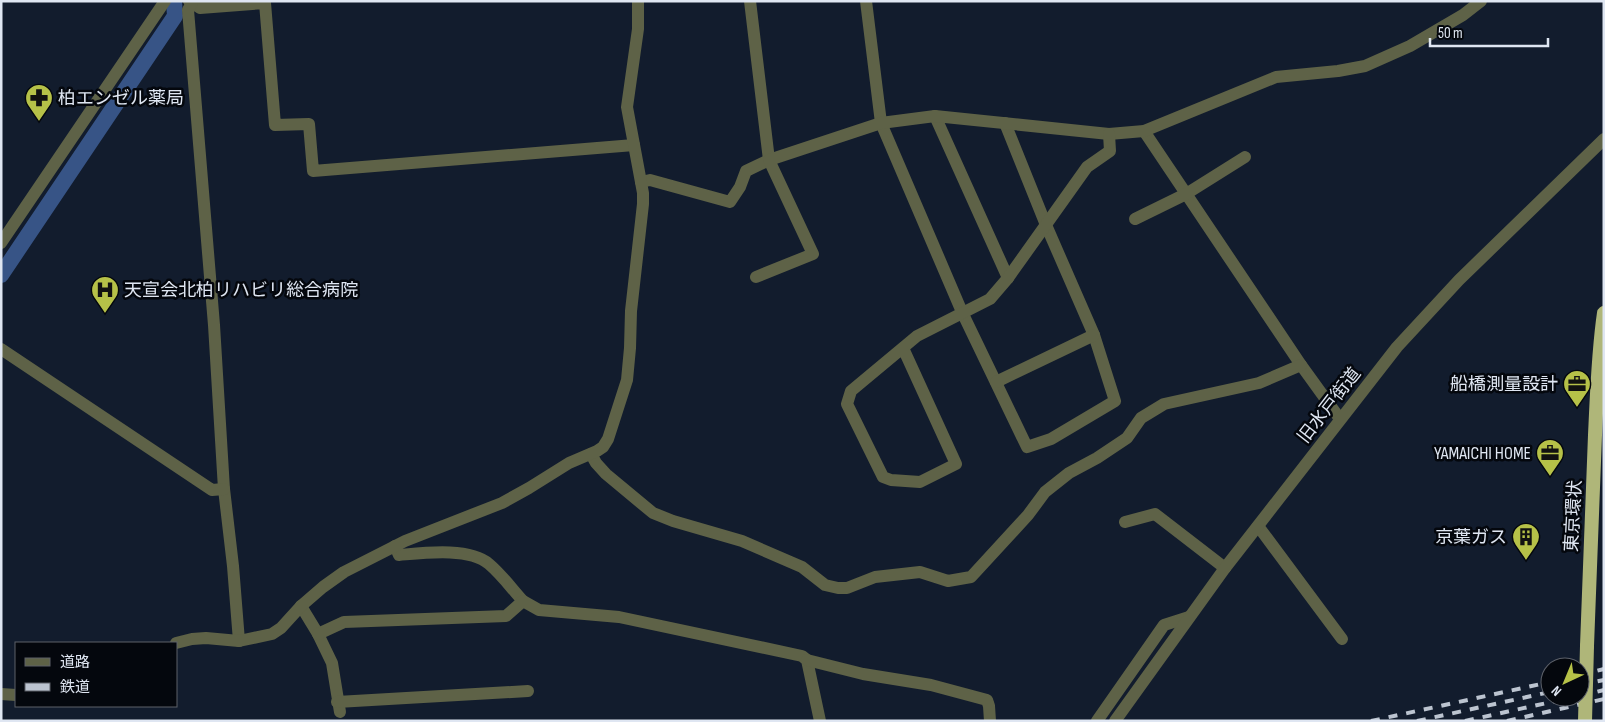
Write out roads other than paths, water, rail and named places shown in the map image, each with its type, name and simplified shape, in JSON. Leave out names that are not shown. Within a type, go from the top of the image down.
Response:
[{"type":"highway","name":"東京環状","points":[[1585,721],[1595,442],[1601,332],[1604,313]]},
{"type":"street","points":[[1,244],[165,1]]},
{"type":"street","points":[[178,642],[206,638],[239,641],[272,634],[281,628],[301,606],[344,572],[395,546],[502,503],[569,463],[591,454],[603,446],[608,439],[627,380],[631,311],[643,204],[628,107],[638,29],[638,1]]},
{"type":"street","points":[[750,1],[769,160],[813,254],[756,277]]},
{"type":"street","points":[[866,1],[881,123],[962,312],[1027,447],[1051,438],[1115,401],[1094,336],[1005,124]]},
{"type":"street","points":[[641,182],[650,180],[730,202],[740,187],[746,171],[769,160],[881,123],[935,116],[1109,134],[1144,131],[1276,77],[1338,71],[1365,66],[1410,46],[1463,15],[1481,1]]},
{"type":"street","points":[[239,641],[224,489],[214,325],[188,10],[191,2],[200,8],[265,3],[275,125],[309,124],[313,171],[634,145]]},
{"type":"street","points":[[935,116],[1008,278]]},
{"type":"street","points":[[1144,131],[1301,365],[1340,419]]},
{"type":"street","points":[[903,348],[956,464],[920,482],[891,480],[883,477],[847,404],[851,391],[917,336],[990,299],[1008,278],[1086,167],[1110,151],[1109,134]]},
{"type":"street","name":"旧水戸街道","points":[[1115,721],[1189,617],[1397,347],[1446,293],[1604,139]]},
{"type":"street","points":[[1134,219],[1186,194],[1245,157]]},
{"type":"street","points":[[996,382],[1094,336]]},
{"type":"street","points":[[1,349],[212,490],[224,489]]},
{"type":"street","points":[[591,454],[606,474],[653,513],[673,521],[742,540],[802,567],[825,586],[847,588],[875,578],[920,572],[948,581],[971,577],[1028,516],[1046,492],[1069,472],[1097,458],[1127,438],[1141,418],[1164,404],[1260,383],[1301,365]]},
{"type":"street","points":[[1125,522],[1155,514],[1226,568]]},
{"type":"street","points":[[1258,526],[1342,640]]},
{"type":"street","points":[[395,546],[399,555],[457,552],[480,559],[488,563],[523,601],[539,610],[619,617],[802,656],[807,660],[863,674],[931,685],[987,700],[990,721]]},
{"type":"street","points":[[318,634],[344,622],[506,616],[523,601]]},
{"type":"street","points":[[301,606],[318,634],[332,663],[338,707],[528,692]]},
{"type":"street","points":[[1097,721],[1164,625],[1189,617]]},
{"type":"street","points":[[807,660],[820,721]]},
{"type":"street","points":[[1,694],[15,695]]},
{"type":"waterway","points":[[1,275],[175,16],[174,1]]},
{"type":"railway","points":[[1590,672],[1604,669]]},
{"type":"railway","points":[[1590,683],[1604,680]]},
{"type":"railway","points":[[1371,721],[1540,684]]},
{"type":"railway","points":[[1590,694],[1604,690]]},
{"type":"railway","points":[[1417,721],[1540,694]]},
{"type":"railway","points":[[1507,721],[1604,699]]},
{"type":"railway","points":[[1465,721],[1540,704]]},
{"type":"place","name":"柏エンゼル薬局","points":[[39,122]]},
{"type":"place","name":"天宣会北柏リハビリ総合病院","points":[[105,314]]},
{"type":"place","name":"船橋測量設計","points":[[1577,408]]},
{"type":"place","name":"YAMAICHI HOME","points":[[1550,477]]},
{"type":"place","name":"京葉ガス","points":[[1526,561]]}]
